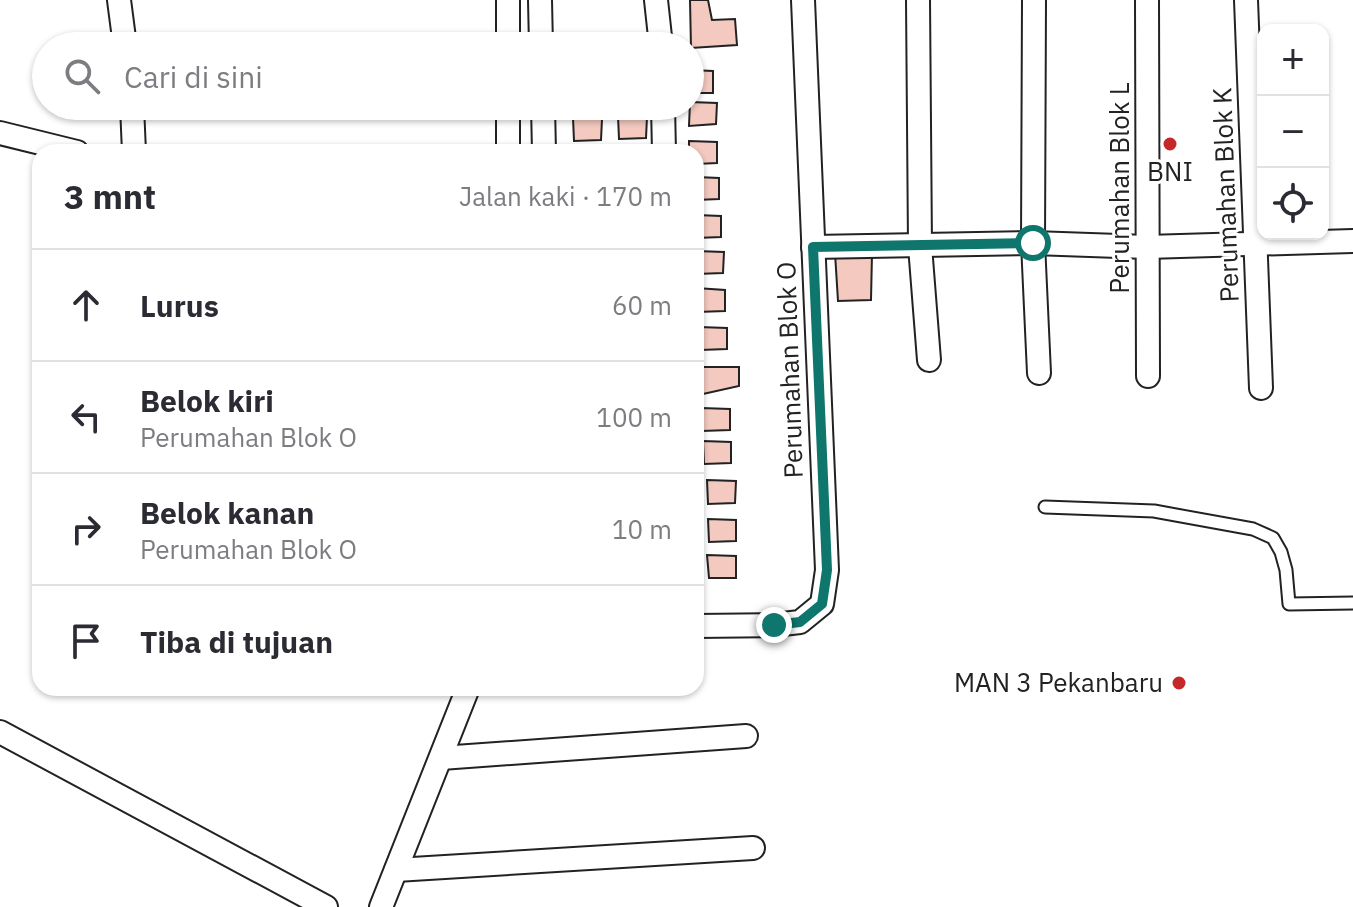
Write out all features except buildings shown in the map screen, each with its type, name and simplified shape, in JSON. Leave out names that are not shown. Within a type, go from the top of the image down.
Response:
[{"type":"street","points":[[119,0],[123,32]]},
{"type":"street","points":[[508,0],[508,32]]},
{"type":"street","points":[[540,0],[541,32]]},
{"type":"street","points":[[656,0],[659,32]]},
{"type":"street","name":"Perumahan Blok O","points":[[704,626],[800,622],[822,604],[827,570],[803,0]]},
{"type":"street","points":[[918,0],[920,246],[929,360]]},
{"type":"street","points":[[1034,0],[1033,243],[1039,373]]},
{"type":"street","name":"Perumahan Blok L","points":[[1147,0],[1148,376]]},
{"type":"street","name":"Perumahan Blok K","points":[[1246,0],[1261,388]]},
{"type":"street","points":[[133,120],[134,144]]},
{"type":"street","points":[[508,120],[508,144]]},
{"type":"street","points":[[543,120],[544,144]]},
{"type":"street","points":[[663,120],[664,144]]},
{"type":"street","points":[[0,133],[45,144]]},
{"type":"street","points":[[813,247],[1033,243],[1147,247],[1353,241]]},
{"type":"street","points":[[381,907],[465,696]]},
{"type":"street","points":[[0,732],[326,907]]},
{"type":"street","points":[[441,758],[746,736]]},
{"type":"street","points":[[396,870],[753,848]]},
{"type":"lane","points":[[1045,507],[1154,511],[1253,529],[1273,538],[1281,552],[1289,604],[1353,603]]},
{"type":"place","name":"BNI","points":[[1170,144]]},
{"type":"place","name":"MAN 3 Pekanbaru","points":[[1179,683]]},
{"type":"route","points":[[774,625],[800,622],[822,604],[827,570],[813,247],[1033,243]]}]
